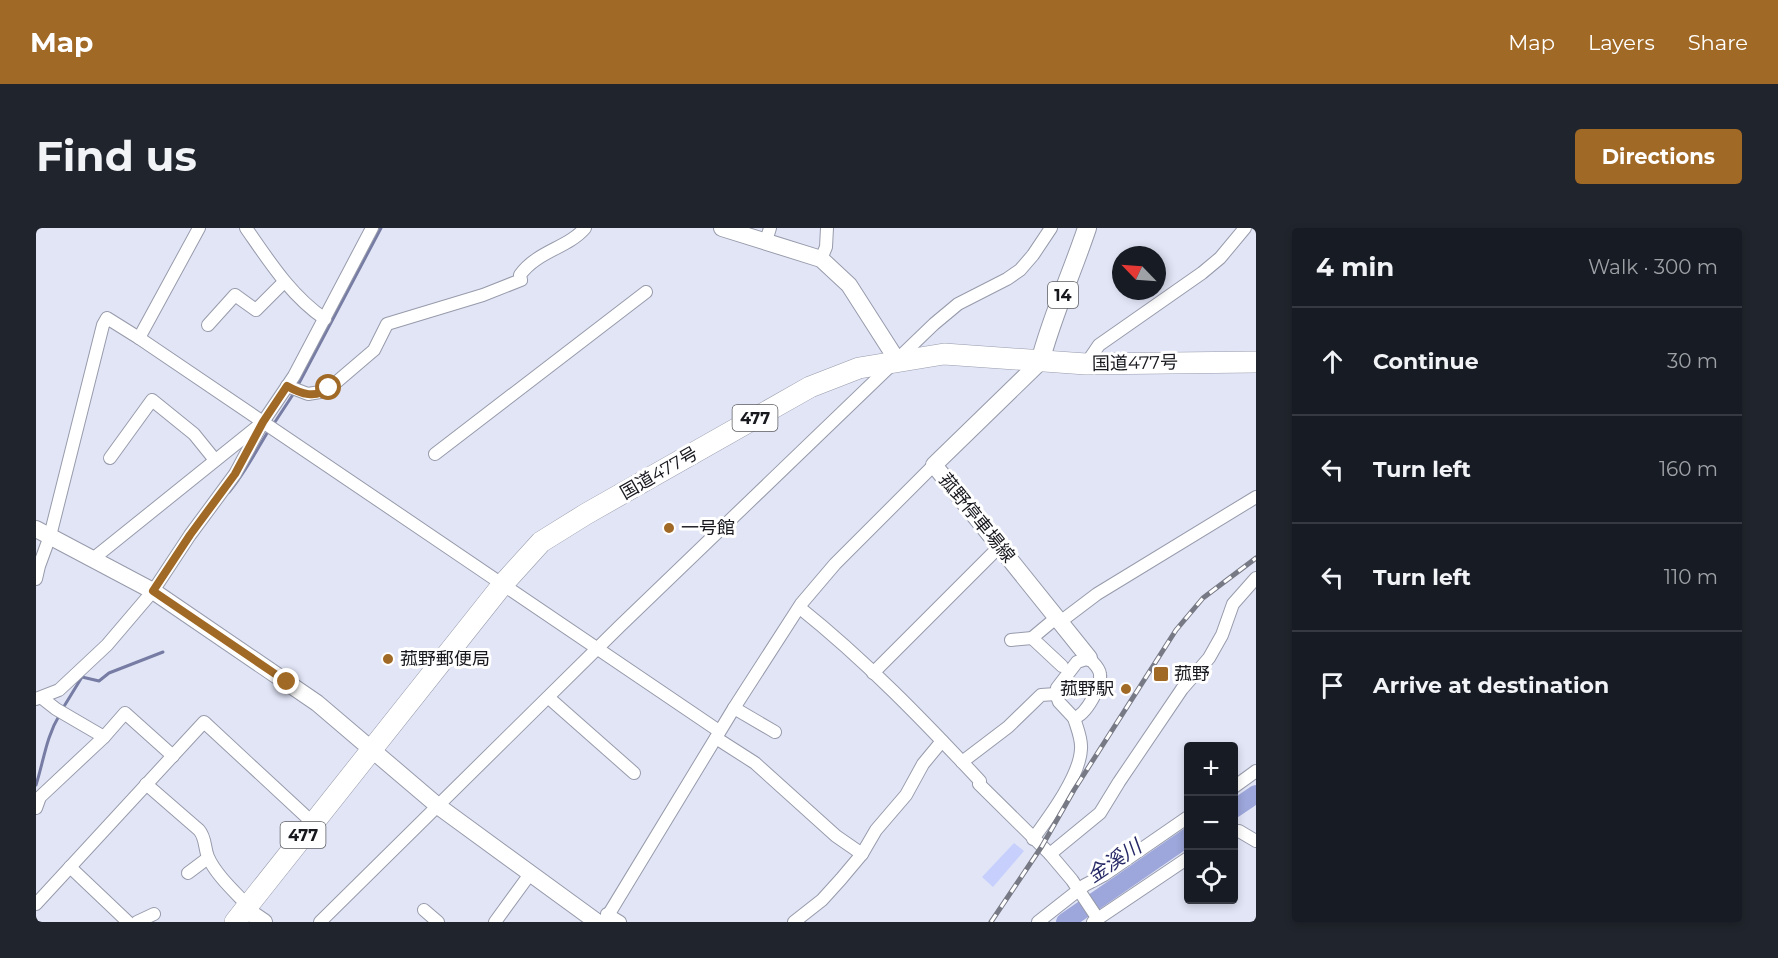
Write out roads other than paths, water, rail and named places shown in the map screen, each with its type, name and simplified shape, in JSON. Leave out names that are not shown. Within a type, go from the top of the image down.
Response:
[{"type":"highway","name":"国道477号","points":[[243,912],[503,585],[541,543],[586,514],[810,387],[859,368],[944,354],[1086,364],[1256,362]]},
{"type":"main road","name":"14","points":[[1040,362],[1047,333],[1070,278],[1087,228]]},
{"type":"street","points":[[139,338],[199,228]]},
{"type":"street","points":[[246,228],[284,282],[325,319]]},
{"type":"street","points":[[39,698],[59,690],[107,645],[153,591],[190,535],[235,474],[264,423],[293,389],[325,319],[372,228]]},
{"type":"street","points":[[293,389],[315,395],[326,391],[374,351],[387,324],[483,295],[521,280],[520,275],[529,264],[585,228]]},
{"type":"street","points":[[722,228],[768,234],[821,259],[849,285],[897,360]]},
{"type":"street","points":[[821,259],[826,247],[827,228]]},
{"type":"street","points":[[320,922],[598,648],[934,324],[958,304],[1020,270],[1051,228]]},
{"type":"street","points":[[1086,364],[1099,345],[1220,258],[1245,228]]},
{"type":"street","points":[[208,325],[235,295],[256,310],[284,282]]},
{"type":"street","points":[[435,454],[646,292]]},
{"type":"street","points":[[36,579],[43,532],[103,325],[107,318],[598,648],[755,763],[836,836],[862,854]]},
{"type":"street","name":"菰野停車場線","points":[[1040,362],[934,465],[1089,658]]},
{"type":"street","points":[[110,458],[152,400],[194,434],[215,460]]},
{"type":"street","points":[[94,558],[264,423]]},
{"type":"street","points":[[603,919],[801,604],[835,564],[934,465]]},
{"type":"street","points":[[1011,640],[1032,638],[1097,594],[1256,497]]},
{"type":"street","points":[[43,532],[153,591],[317,703],[438,806],[530,874],[603,919],[620,922]]},
{"type":"street","points":[[873,673],[1000,546]]},
{"type":"street","points":[[1050,854],[1100,813],[1182,689],[1209,658],[1222,635],[1233,604],[1256,578]]},
{"type":"street","points":[[800,608],[873,673],[942,741],[980,781],[979,784],[1050,854],[1080,891],[1096,918],[1184,861]]},
{"type":"street","points":[[1032,638],[1062,666]]},
{"type":"street","points":[[1033,839],[1057,807],[1081,756],[1081,742],[1074,718],[1059,702],[1056,694],[1077,662],[1089,658],[1099,669],[1100,682],[1084,713],[1074,718]]},
{"type":"street","points":[[962,762],[1008,727],[1041,695],[1056,694]]},
{"type":"street","points":[[39,698],[104,737]]},
{"type":"street","points":[[549,698],[634,773]]},
{"type":"street","points":[[734,708],[775,732]]},
{"type":"street","points":[[36,808],[40,797],[104,737],[125,713],[172,756]]},
{"type":"street","points":[[36,904],[204,722],[313,823]]},
{"type":"street","points":[[798,921],[822,900],[862,854],[876,830],[906,795],[923,764],[942,741]]},
{"type":"street","points":[[1238,783],[1256,771]]},
{"type":"street","points":[[146,784],[199,830],[204,836],[208,858],[234,892],[243,912],[264,922]]},
{"type":"street","points":[[1038,922],[1184,820]]},
{"type":"street","points":[[1238,831],[1256,841]]},
{"type":"street","points":[[188,873],[208,858]]},
{"type":"street","points":[[70,867],[128,922]]},
{"type":"street","points":[[495,922],[530,874]]},
{"type":"street","points":[[424,910],[438,922]]},
{"type":"street","points":[[137,922],[154,914]]},
{"type":"waterway","points":[[297,387],[381,228]]},
{"type":"waterway","points":[[273,425],[294,393]]},
{"type":"waterway","points":[[229,492],[269,430]]},
{"type":"waterway","points":[[63,708],[82,677],[99,681],[109,673],[163,652]]},
{"type":"waterway","points":[[36,785],[48,740],[60,714]]},
{"type":"waterway","name":"金溪川","points":[[1238,806],[1256,794]]},
{"type":"waterway","name":"金溪川","points":[[1065,922],[1184,840]]},
{"type":"railway","points":[[991,922],[1042,846],[1074,790],[1176,630],[1203,598],[1256,558]]},
{"type":"place","name":"一号館","points":[[669,528]]},
{"type":"place","name":"菰野郵便局","points":[[388,659]]},
{"type":"place","name":"菰野","points":[[1161,674]]},
{"type":"place","name":"菰野駅","points":[[1126,689]]}]
